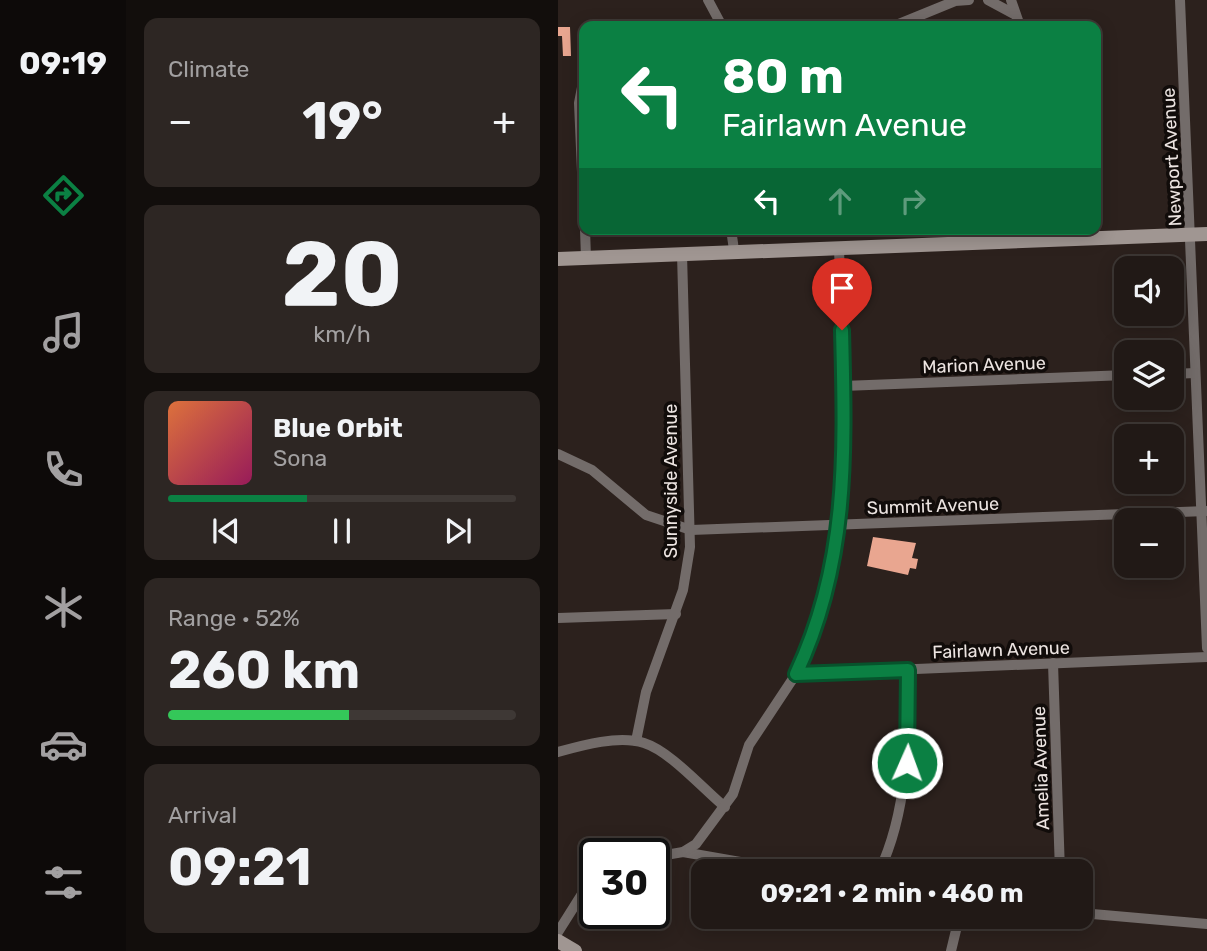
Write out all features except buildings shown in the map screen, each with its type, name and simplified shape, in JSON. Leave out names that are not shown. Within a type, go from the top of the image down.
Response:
[{"type":"street","points":[[708,0],[719,21]]},
{"type":"street","points":[[906,21],[955,0],[969,0]]},
{"type":"street","points":[[988,0],[1014,14]]},
{"type":"street","points":[[1011,0],[1018,21]]},
{"type":"street","name":"Newport Avenue","points":[[1180,0],[1195,373],[1204,499],[1207,648]]},
{"type":"street","points":[[1101,234],[1207,233]]},
{"type":"street","points":[[585,235],[587,258]]},
{"type":"street","points":[[732,235],[734,250]]},
{"type":"street","points":[[558,260],[1046,235]]},
{"type":"street","points":[[683,852],[696,844],[737,785],[749,745],[796,674],[828,589],[840,526],[843,386],[839,247]]},
{"type":"street","name":"Sunnyside Avenue","points":[[636,741],[646,692],[676,614],[687,567],[691,530],[682,254]]},
{"type":"street","points":[[1184,373],[1195,373]]},
{"type":"street","name":"Marion Avenue","points":[[843,386],[1114,376]]},
{"type":"street","name":"Summit Avenue","points":[[558,454],[580,462],[646,514],[691,530],[1204,511]]},
{"type":"street","points":[[558,618],[676,614]]},
{"type":"street","name":"Fairlawn Avenue","points":[[796,674],[1207,657]]},
{"type":"street","name":"Amelia Avenue","points":[[1053,663],[1060,859]]},
{"type":"street","points":[[883,859],[898,814],[907,763],[908,670]]},
{"type":"street","points":[[558,752],[597,744],[636,741],[659,751],[724,807]]},
{"type":"street","points":[[670,854],[683,852],[723,859]]},
{"type":"street","points":[[558,932],[579,899]]},
{"type":"street","points":[[1093,914],[1207,924]]},
{"type":"street","points":[[951,951],[956,929]]},
{"type":"street","points":[[558,941],[575,951]]},
{"type":"route","points":[[842,330],[840,526],[828,589],[813,636],[796,674],[908,670],[907,763]]}]
